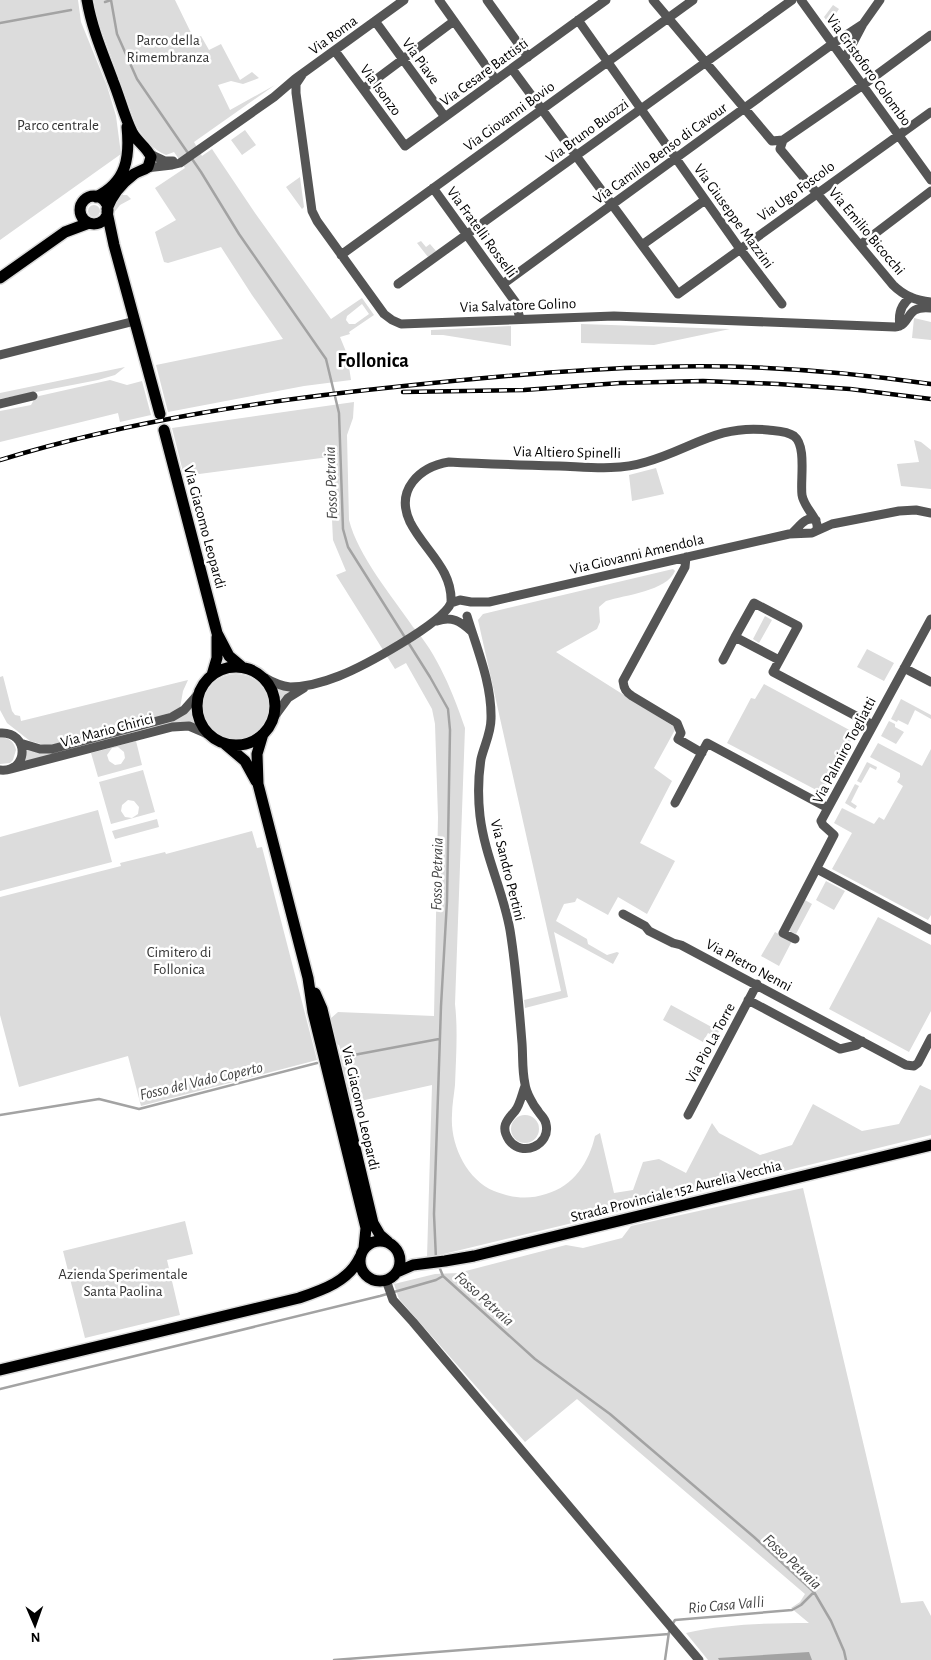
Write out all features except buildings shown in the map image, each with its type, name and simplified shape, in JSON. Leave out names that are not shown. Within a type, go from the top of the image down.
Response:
[{"type":"main road","points":[[0,278],[65,232],[90,223],[102,221],[120,187],[150,162],[147,151],[136,140],[126,120],[114,82],[95,35],[87,0]]},
{"type":"main road","points":[[126,120],[128,157],[131,167],[143,169]]},
{"type":"main road","points":[[65,232],[80,211],[85,200],[96,197],[106,191],[114,182],[128,157],[137,148],[147,151]]},
{"type":"main road","points":[[96,197],[104,201],[107,211],[114,245],[160,414]]},
{"type":"main road","points":[[80,211],[83,218],[103,231],[114,245]]},
{"type":"main road","name":"Via Giacomo Leopardi","points":[[164,430],[217,633],[229,656],[242,667],[252,670],[264,678]]},
{"type":"main road","name":"Via Giacomo Leopardi","points":[[200,692],[212,675],[217,658],[217,633]]},
{"type":"main road","points":[[212,675],[226,668],[242,667]]},
{"type":"main road","points":[[264,678],[271,687],[275,698],[274,716]]},
{"type":"main road","points":[[200,692],[197,703],[198,715],[202,725],[210,735]]},
{"type":"main road","name":"Via Giacomo Leopardi","points":[[224,743],[234,745],[255,741],[271,725],[274,716]]},
{"type":"main road","name":"Via Giacomo Leopardi","points":[[263,734],[257,754],[258,784],[308,978],[313,1012],[366,1228],[362,1252]]},
{"type":"main road","name":"Via Giacomo Leopardi","points":[[210,735],[224,743],[245,761],[258,784]]},
{"type":"main road","name":"Via Giacomo Leopardi","points":[[308,978],[322,1009],[373,1223],[380,1235],[388,1242]]},
{"type":"main road","name":"Strada Provinciale 152 Aurelia Vecchia","points":[[386,1284],[397,1272],[411,1265],[454,1260],[931,1145]]},
{"type":"main road","points":[[333,1285],[350,1272],[370,1243],[377,1240],[388,1242]]},
{"type":"main road","name":"Strada Provinciale 152 Aurelia Vecchia","points":[[388,1242],[397,1250],[415,1260],[428,1263]]},
{"type":"main road","points":[[397,1250],[400,1259],[397,1272]]},
{"type":"main road","points":[[362,1252],[362,1271],[373,1280]]},
{"type":"main road","points":[[0,1370],[280,1303],[356,1279],[373,1280],[386,1284]]},
{"type":"street","name":"Via Roma","points":[[143,169],[172,165],[182,160],[274,97],[292,93],[302,74],[404,0]]},
{"type":"street","points":[[439,0],[496,80]]},
{"type":"street","points":[[487,0],[528,57]]},
{"type":"street","name":"Via Cesare Battisti","points":[[405,146],[606,0]]},
{"type":"street","points":[[653,0],[772,141],[784,140],[931,35]]},
{"type":"street","name":"Via Giovanni Bovio","points":[[341,255],[693,0]]},
{"type":"street","name":"Via Bruno Buozzi","points":[[398,284],[640,109],[710,68],[792,0]]},
{"type":"street","name":"Via Cristoforo Colombo","points":[[801,0],[931,180]]},
{"type":"street","points":[[844,60],[850,52],[863,24],[880,0]]},
{"type":"street","name":"Via Giuseppe Mazzini","points":[[578,20],[740,249],[782,304]]},
{"type":"street","name":"Via Piave","points":[[375,21],[445,117]]},
{"type":"street","points":[[363,89],[454,21]]},
{"type":"street","name":"Via Camillo Benso di Cavour","points":[[503,284],[863,24]]},
{"type":"street","name":"Via Isonzo","points":[[335,51],[405,146]]},
{"type":"street","points":[[512,69],[642,245],[705,200]]},
{"type":"street","name":"Via Salvatore Golino","points":[[292,93],[312,212],[384,314],[401,324],[520,318],[614,316],[891,327],[900,323]]},
{"type":"street","name":"Via Ugo Foscolo","points":[[642,245],[678,294],[931,112]]},
{"type":"street","name":"Via Emilio Bicocchi","points":[[784,140],[780,149],[893,285],[902,293],[911,297]]},
{"type":"street","points":[[147,151],[165,161],[182,160]]},
{"type":"street","name":"Via Fratelli Rosselli","points":[[433,188],[468,234],[518,306],[520,318]]},
{"type":"street","points":[[860,244],[931,191]]},
{"type":"street","points":[[900,323],[904,302],[911,297],[931,302]]},
{"type":"street","points":[[911,297],[914,303],[914,310]]},
{"type":"street","points":[[900,323],[914,310],[931,308]]},
{"type":"street","points":[[0,355],[135,321]]},
{"type":"street","points":[[0,404],[33,396]]},
{"type":"street","name":"Via Altiero Spinelli","points":[[450,605],[451,588],[444,570],[410,521],[406,508],[407,496],[416,477],[428,468],[449,462],[623,467],[657,459],[718,433],[746,430],[776,431],[793,436],[800,444],[802,499],[807,510],[816,520]]},
{"type":"street","name":"Via Giovanni Amendola","points":[[274,716],[288,698],[311,684],[348,672],[392,648],[434,621],[457,600],[488,602],[791,534],[813,532],[832,524],[898,510],[916,510],[931,513]]},
{"type":"street","name":"Via Giovanni Amendola","points":[[791,534],[809,518],[832,524]]},
{"type":"street","points":[[803,523],[804,530],[813,532],[818,525],[816,520]]},
{"type":"street","points":[[686,557],[685,567],[623,681],[626,692],[680,726],[681,732],[678,740],[702,752]]},
{"type":"street","points":[[465,602],[469,607],[468,615]]},
{"type":"street","name":"Via Giovanni Amendola","points":[[434,621],[462,620],[488,602]]},
{"type":"street","points":[[723,660],[754,603],[798,626],[773,672],[873,726]]},
{"type":"street","points":[[450,605],[449,614],[474,634]]},
{"type":"street","name":"Via Sandro Pertini","points":[[468,615],[483,666],[491,711],[490,728],[480,770],[480,808],[485,847],[506,912],[511,938],[525,1086],[538,1112],[543,1116],[547,1129],[542,1141],[531,1148],[525,1149],[512,1144],[505,1133],[506,1120],[515,1110],[525,1086]]},
{"type":"street","name":"Via Palmiro Togliatti","points":[[795,939],[783,933],[818,869],[834,835],[821,821],[931,619]]},
{"type":"street","points":[[735,637],[779,660]]},
{"type":"street","points":[[904,668],[931,682]]},
{"type":"street","name":"Via Giovanni Amendola","points":[[264,678],[286,686],[311,684]]},
{"type":"street","name":"Via Mario Chirici","points":[[20,743],[40,749],[52,749],[165,719],[184,710],[200,692]]},
{"type":"street","name":"Via Mario Chirici","points":[[4,770],[172,726],[189,726],[210,735]]},
{"type":"street","name":"Via Mario Chirici","points":[[0,734],[13,735],[20,743],[22,750],[21,758],[17,764],[4,770]]},
{"type":"street","points":[[675,803],[707,743],[828,808]]},
{"type":"street","points":[[818,869],[931,930]]},
{"type":"street","name":"Via Pietro Nenni","points":[[623,914],[645,926],[649,931],[672,943],[681,945],[757,984],[906,1064],[914,1066],[918,1063],[931,1038]]},
{"type":"street","name":"Via Pio La Torre","points":[[688,1115],[757,984]]},
{"type":"street","name":"Via Pietro Nenni","points":[[748,1000],[840,1049],[857,1045],[862,1041]]},
{"type":"street","points":[[386,1284],[393,1300],[699,1660]]},
{"type":"green space","name":"Parco centrale","points":[[0,0],[78,0],[81,22],[107,86],[116,116],[121,154],[0,240]]},
{"type":"green space","name":"Parco della Rimembranza","points":[[94,0],[175,0],[194,39],[201,36],[209,50],[221,44],[240,80],[252,72],[259,78],[243,84],[231,81],[218,85],[230,110],[275,85],[194,142],[202,156],[212,149],[331,319],[362,298],[374,315],[349,332],[350,334],[340,337],[347,354],[351,380],[304,386],[168,412],[156,365],[283,339],[221,247],[168,263],[164,262],[155,232],[176,220],[155,188],[185,168],[174,152],[166,155],[161,153],[145,138],[136,125],[96,15]],"holes":[[[362,304],[369,314],[355,324],[349,324],[346,320],[347,316]]]},
{"type":"green space","points":[[833,5],[839,9],[829,24],[824,17]]},
{"type":"green space","points":[[245,130],[256,145],[242,155],[231,140]]},
{"type":"green space","points":[[300,177],[304,207],[302,209],[286,187]]},
{"type":"green space","points":[[122,195],[127,195],[131,199],[120,205],[113,214],[115,203]]},
{"type":"green space","points":[[92,205],[96,205],[100,211],[96,217],[92,217],[88,213],[88,209]]},
{"type":"green space","points":[[421,241],[426,247],[430,244],[436,251],[428,257],[417,243]]},
{"type":"green space","points":[[914,318],[931,322],[931,340],[912,338]]},
{"type":"green space","points":[[581,324],[730,329],[654,345],[581,343]]},
{"type":"green space","points":[[511,326],[511,346],[443,335],[431,335],[431,330]]},
{"type":"green space","points":[[125,367],[115,375],[98,380],[0,399],[0,393]]},
{"type":"green space","points":[[110,380],[127,385],[142,381],[151,415],[120,422],[118,413],[0,442],[0,411],[31,405],[35,398],[39,396]]},
{"type":"green space","points":[[354,402],[353,418],[347,435],[349,520],[353,534],[376,575],[430,649],[450,688],[465,728],[455,1004],[455,1085],[452,1126],[457,1149],[475,1178],[494,1191],[520,1197],[539,1196],[556,1190],[565,1185],[579,1172],[589,1155],[595,1136],[600,1133],[614,1193],[633,1190],[643,1162],[659,1159],[686,1173],[712,1123],[719,1133],[760,1155],[792,1145],[813,1104],[862,1131],[899,1124],[920,1085],[931,1090],[931,1135],[427,1258],[432,1085],[347,1104],[345,1097],[349,1095],[349,1092],[344,1092],[343,1084],[347,1083],[346,1079],[342,1080],[339,1068],[342,1067],[338,1056],[342,1055],[339,1045],[336,1044],[330,1019],[338,1012],[434,1016],[438,817],[435,724],[432,709],[406,663],[395,669],[336,575],[346,571],[333,540],[329,457],[184,476],[172,428]]},
{"type":"green space","points":[[914,440],[921,442],[931,450],[931,489],[901,486],[897,464],[919,462]]},
{"type":"green space","points":[[656,468],[664,494],[632,501],[629,475]]},
{"type":"green space","points":[[673,569],[675,571],[671,578],[655,588],[606,601],[599,607],[600,622],[597,629],[556,652],[676,728],[654,768],[672,781],[640,843],[675,861],[647,914],[618,897],[608,915],[577,898],[575,902],[564,904],[556,921],[587,939],[588,944],[607,955],[619,953],[613,964],[554,932],[568,997],[525,1008],[524,1000],[561,991],[478,620],[483,614]]},
{"type":"green space","points":[[765,616],[772,620],[759,643],[753,639]]},
{"type":"green space","points":[[867,649],[894,663],[884,681],[857,667]]},
{"type":"green space","points":[[229,674],[243,674],[255,679],[264,688],[269,700],[267,720],[260,731],[243,740],[229,740],[217,735],[208,726],[203,714],[203,700],[208,688],[217,679]]},
{"type":"green space","points":[[3,676],[12,711],[15,715],[20,716],[21,721],[188,680],[183,691],[180,708],[175,712],[48,746],[30,741],[7,723],[0,710],[0,677]]},
{"type":"green space","points":[[764,684],[855,733],[822,793],[727,743],[751,698],[755,699]]},
{"type":"green space","points":[[274,686],[296,688],[278,704]]},
{"type":"green space","points":[[901,699],[931,715],[931,719],[915,710],[908,725],[891,719]]},
{"type":"green space","points":[[193,706],[198,725],[24,764],[27,748],[39,752]]},
{"type":"green space","points":[[889,721],[904,732],[896,744],[881,736]]},
{"type":"green space","points":[[0,738],[8,739],[15,747],[13,760],[10,763],[0,764]]},
{"type":"green space","points":[[136,741],[142,765],[98,777],[91,753]],"holes":[[[118,747],[124,752],[125,758],[121,764],[115,765],[109,761],[107,755],[112,748]]]},
{"type":"green space","points":[[878,743],[922,766],[931,749],[931,915],[928,920],[832,869],[852,833],[834,823],[842,808],[874,824],[879,817],[884,820],[903,786],[897,782],[900,773],[870,757]]},
{"type":"green space","points":[[867,762],[877,767],[876,770],[870,767],[861,783],[857,781]]},
{"type":"green space","points":[[143,770],[155,812],[111,824],[99,782]],"holes":[[[128,800],[134,801],[139,807],[138,814],[132,818],[125,817],[121,811],[122,805]]]},
{"type":"green space","points":[[855,784],[859,786],[851,802],[857,806],[855,809],[845,803]]},
{"type":"green space","points":[[98,810],[112,862],[0,891],[0,837]]},
{"type":"green space","points":[[157,819],[159,827],[115,839],[112,831]]},
{"type":"green space","name":"Cimitero di Follonica","points":[[252,831],[257,848],[262,847],[317,1060],[141,1106],[128,1056],[19,1087],[0,1015],[0,897],[121,866],[120,863],[165,852],[166,854]]},
{"type":"green space","points":[[826,881],[845,891],[834,910],[816,900]]},
{"type":"green space","points":[[805,900],[812,904],[796,934],[789,931]]},
{"type":"green space","points":[[878,917],[931,945],[931,1011],[909,1052],[829,1009]]},
{"type":"green space","points":[[775,932],[792,941],[779,966],[761,956]]},
{"type":"green space","points":[[671,1005],[719,1031],[716,1037],[708,1033],[703,1042],[663,1020]]},
{"type":"green space","points":[[525,1115],[535,1119],[539,1129],[535,1139],[525,1143],[515,1139],[511,1129],[515,1119]]},
{"type":"green space","points":[[803,1188],[901,1603],[923,1601],[931,1616],[931,1660],[708,1660],[686,1633],[731,1626],[809,1623],[791,1608],[800,1602],[805,1594],[577,1399],[525,1442],[399,1299],[394,1284],[435,1274],[458,1273],[566,1245],[583,1248],[622,1238],[631,1226]]},
{"type":"green space","name":"Azienda Sperimentale Santa Paolina","points":[[185,1221],[193,1254],[167,1260],[180,1315],[85,1338],[63,1251]]},
{"type":"shaded area","points":[[809,1652],[812,1660],[719,1660],[718,1658]]},
{"type":"waterway","name":"Fosso Petraia","points":[[111,0],[117,34],[137,79],[201,172],[239,234],[326,359],[339,413],[343,529],[348,547],[448,709],[450,730],[447,901],[441,1006],[434,1214],[436,1259]]},
{"type":"waterway","name":"Fosso Petraia","points":[[105,2],[111,0]]},
{"type":"waterway","points":[[0,23],[71,10]]},
{"type":"waterway","name":"Fosso del Vado Coperto","points":[[343,1057],[439,1039]]},
{"type":"waterway","name":"Fosso del Vado Coperto","points":[[0,1115],[99,1099],[139,1109],[317,1063]]},
{"type":"waterway","name":"Fosso Petraia","points":[[438,1264],[443,1276],[535,1359],[610,1414],[754,1537],[814,1592],[831,1621],[846,1660]]},
{"type":"waterway","points":[[0,1389],[380,1296],[436,1280],[443,1276]]},
{"type":"waterway","name":"Rio Casa Valli","points":[[672,1625],[675,1620],[792,1610],[801,1605],[814,1592]]},
{"type":"waterway","name":"Rio Casa Valli","points":[[665,1660],[669,1632]]},
{"type":"waterway","points":[[334,1660],[669,1634]]},
{"type":"railway","points":[[0,460],[99,434],[200,413],[302,398],[531,374],[692,366],[795,369],[931,384]]},
{"type":"railway","points":[[403,392],[524,390],[620,383],[703,381],[850,389],[931,399]]},
{"type":"district","name":"Follonica","points":[[373,360]]}]
